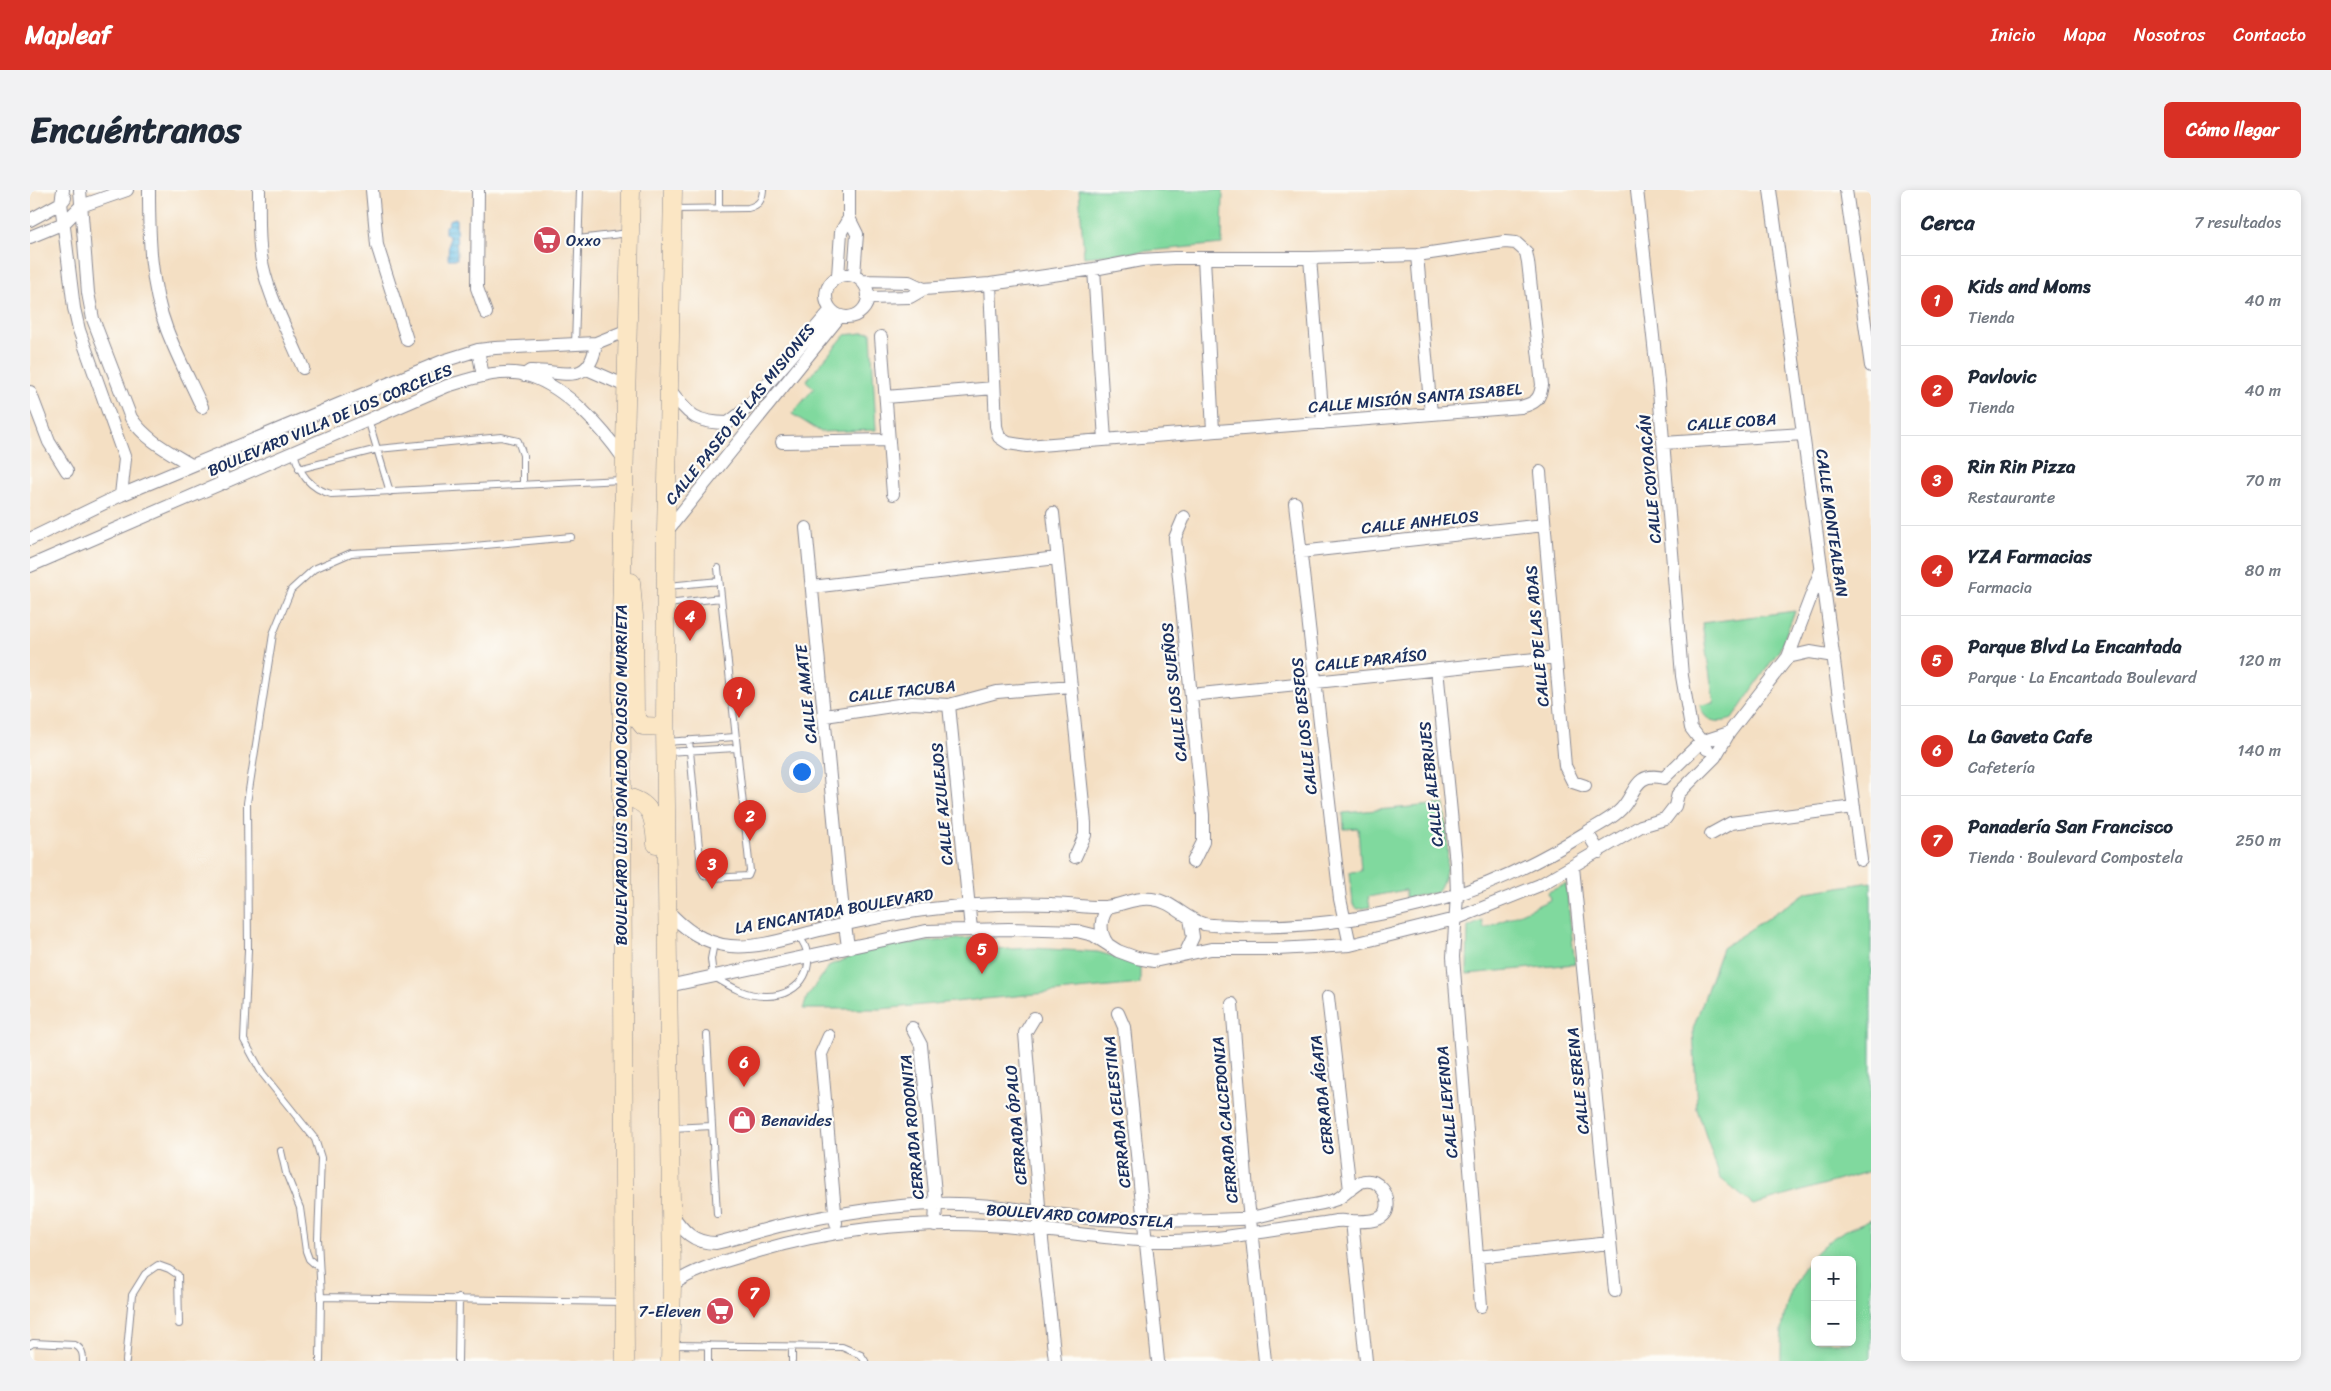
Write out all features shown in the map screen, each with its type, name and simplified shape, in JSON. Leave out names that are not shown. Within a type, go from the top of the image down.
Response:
[{"type":"main road","name":"BOULEVARD LUIS DONALDO COLOSIO MURRIETA","points":[[625,1361],[621,796],[622,543],[631,190]]},
{"type":"main road","points":[[671,1353],[672,1286],[665,740],[666,532],[673,190]]},
{"type":"main road","points":[[622,543],[630,580],[634,616],[635,716],[643,726],[665,740]]},
{"type":"main road","points":[[621,796],[642,802],[649,809],[653,821],[660,878],[666,884]]},
{"type":"street","points":[[63,190],[60,203],[74,308],[79,330],[125,459],[121,495]]},
{"type":"street","points":[[30,220],[60,203],[71,190]]},
{"type":"street","points":[[80,190],[80,206],[93,319],[130,418],[153,443],[191,465]]},
{"type":"street","points":[[30,237],[64,223],[80,206],[127,190]]},
{"type":"street","points":[[150,190],[150,250],[166,329],[202,407]]},
{"type":"street","points":[[259,190],[261,257],[267,281],[303,368]]},
{"type":"street","points":[[372,190],[377,245],[407,340]]},
{"type":"street","points":[[478,190],[477,288],[486,313]]},
{"type":"street","points":[[838,276],[858,278],[866,286],[868,298],[864,309],[859,313],[847,317],[835,313],[826,299],[828,285],[838,276],[842,232],[849,218],[849,190]]},
{"type":"street","name":"CALLE COYOACÁN","points":[[1636,190],[1664,443],[1683,685],[1691,728],[1715,757]]},
{"type":"street","name":"CALLE MONTEALBAN","points":[[1770,190],[1861,860]]},
{"type":"street","points":[[1846,190],[1871,366]]},
{"type":"street","points":[[849,218],[857,234],[858,278]]},
{"type":"street","name":"CALLE MISIÓN SANTA ISABEL","points":[[868,298],[910,297],[924,289],[990,284],[1094,270],[1140,260],[1416,255],[1505,242],[1516,243],[1522,246],[1528,262],[1542,385],[1540,397],[1534,403],[1521,407],[1027,446],[1004,442],[999,437],[996,426],[990,284]]},
{"type":"street","points":[[1416,255],[1431,414]]},
{"type":"street","points":[[1204,258],[1213,431]]},
{"type":"street","points":[[1310,258],[1323,423]]},
{"type":"street","points":[[1094,270],[1105,440]]},
{"type":"street","name":"CALLE MISIÓN SANTA ISABEL","points":[[858,278],[909,282],[924,289]]},
{"type":"street","name":"CALLE PASEO DE LAS MISIONES","points":[[670,390],[686,412],[700,420],[728,423],[746,409],[835,313]]},
{"type":"street","name":"CALLE PASEO DE LAS MISIONES","points":[[666,532],[835,313]]},
{"type":"street","name":"BOULEVARD VILLA DE LOS CORCELES","points":[[30,539],[121,495],[443,361],[478,350],[525,345],[596,343],[628,330]]},
{"type":"street","points":[[881,337],[893,494]]},
{"type":"street","points":[[524,375],[530,371],[565,374],[587,369],[594,358],[596,343]]},
{"type":"street","points":[[478,350],[483,376]]},
{"type":"street","points":[[587,369],[626,386]]},
{"type":"street","name":"BOULEVARD VILLA DE LOS CORCELES","points":[[30,566],[294,453],[368,419],[447,386],[483,376],[502,373],[524,375],[547,384],[570,400],[610,438],[624,459]]},
{"type":"street","points":[[886,397],[994,388]]},
{"type":"street","points":[[30,392],[49,442],[67,471]]},
{"type":"street","name":"CALLE COBA","points":[[1664,443],[1803,434]]},
{"type":"street","points":[[782,442],[888,440]]},
{"type":"street","points":[[216,456],[225,483]]},
{"type":"street","name":"CALLE DE LAS ADAS","points":[[1540,472],[1565,766],[1574,782],[1585,786]]},
{"type":"street","name":"CALLE LOS DESEOS","points":[[1295,503],[1340,899],[1350,945]]},
{"type":"street","points":[[1053,513],[1086,823],[1085,835],[1076,857]]},
{"type":"street","name":"CALLE LOS SUEÑOS","points":[[1184,517],[1175,538],[1203,829],[1203,842],[1193,862]]},
{"type":"street","name":"CALLE ANHELOS","points":[[1300,552],[1544,525]]},
{"type":"street","name":"CALLE AMATE","points":[[806,528],[848,947]]},
{"type":"street","points":[[812,587],[1057,558]]},
{"type":"street","points":[[668,986],[926,931],[971,929],[1077,930],[1093,935],[1118,951],[1137,958],[1154,961],[1211,949],[1277,949],[1350,945],[1455,919],[1540,886],[1641,826],[1665,819],[1675,806],[1678,794],[1715,757],[1729,732],[1788,657],[1822,569]]},
{"type":"street","points":[[1788,657],[1810,652],[1834,656]]},
{"type":"street","name":"CALLE PARAÍSO","points":[[1191,695],[1555,657]]},
{"type":"street","name":"CALLE ALEBRIJES","points":[[1437,669],[1456,864],[1456,895]]},
{"type":"street","name":"CALLE TACUBA","points":[[825,716],[912,704],[949,705],[997,692],[1071,686]]},
{"type":"street","name":"CALLE AZULEJOS","points":[[949,705],[971,929]]},
{"type":"street","points":[[1678,794],[1674,786],[1664,778],[1702,742],[1729,732]]},
{"type":"street","name":"LA ENCANTADA BOULEVARD","points":[[667,910],[688,930],[714,943],[745,946],[912,911],[968,905],[1050,904],[1109,907],[1135,899],[1152,899],[1163,901],[1176,907],[1190,918],[1204,924],[1257,927],[1344,920],[1408,908],[1482,886],[1551,853],[1587,832],[1626,806],[1633,789],[1642,780],[1652,776],[1664,778]]},
{"type":"street","points":[[1711,834],[1732,824],[1854,807]]},
{"type":"street","points":[[1587,832],[1599,852]]},
{"type":"street","name":"CALLE SERENA","points":[[1573,867],[1615,1291]]},
{"type":"street","name":"CALLE LEYENDA","points":[[1456,895],[1452,956],[1481,1306]]},
{"type":"street","points":[[1107,944],[1102,935],[1102,924],[1105,911],[1109,907]]},
{"type":"street","points":[[1185,954],[1192,937],[1190,918]]},
{"type":"street","name":"CERRADA ÁGATA","points":[[1328,997],[1350,1190]]},
{"type":"street","name":"CERRADA CALCEDONIA","points":[[1232,1004],[1250,1219],[1265,1361]]},
{"type":"street","name":"CERRADA CELESTINA","points":[[1118,1012],[1124,1027],[1158,1361]]},
{"type":"street","name":"CERRADA ÓPALO","points":[[1034,1018],[1025,1033],[1041,1231],[1055,1361]]},
{"type":"street","name":"CERRADA RODONITA","points":[[912,1028],[921,1045],[936,1204],[936,1225]]},
{"type":"street","points":[[829,1036],[820,1054],[837,1233]]},
{"type":"street","name":"BOULEVARD COMPOSTELA","points":[[671,1212],[685,1232],[697,1241],[716,1243],[777,1227],[836,1215],[936,1204],[1010,1207],[1100,1219],[1250,1219],[1281,1210],[1326,1202],[1342,1196],[1359,1182],[1374,1182],[1381,1187],[1388,1202],[1386,1210],[1376,1221],[1364,1223],[1341,1220],[1221,1239],[1147,1240],[987,1225],[936,1225],[837,1233],[765,1249],[704,1268],[685,1276],[672,1286]]},
{"type":"street","points":[[1352,1221],[1366,1361]]},
{"type":"street","points":[[761,1232],[765,1249]]},
{"type":"street","points":[[1477,1257],[1610,1243]]},
{"type":"lane","points":[[575,345],[580,190]]},
{"type":"lane","points":[[719,190],[719,209]]},
{"type":"lane","points":[[672,209],[719,209],[756,206],[761,202],[764,190]]},
{"type":"lane","points":[[578,239],[631,232]]},
{"type":"lane","points":[[368,419],[390,492]]},
{"type":"lane","points":[[299,469],[378,449],[501,436],[518,441],[523,455],[523,485]]},
{"type":"lane","points":[[294,453],[299,469],[311,485],[320,491],[331,494],[624,480]]},
{"type":"lane","points":[[320,1361],[321,1297],[318,1267],[322,1158],[315,1139],[262,1073],[244,1040],[248,950],[247,804],[273,634],[291,590],[314,569],[352,554],[453,548],[571,537]]},
{"type":"lane","points":[[689,740],[701,869],[704,875],[712,878],[750,874],[718,568]]},
{"type":"lane","points":[[666,586],[719,581]]},
{"type":"lane","points":[[666,604],[721,598]]},
{"type":"lane","points":[[665,740],[735,737]]},
{"type":"lane","points":[[665,740],[690,751],[736,748]]},
{"type":"lane","points":[[714,943],[711,959],[713,976],[744,992],[766,996],[777,995],[788,991],[804,978],[808,970],[808,956],[803,941],[798,935]]},
{"type":"lane","points":[[707,1035],[718,1214]]},
{"type":"lane","points":[[670,1128],[712,1126]]},
{"type":"lane","points":[[281,1151],[286,1173],[300,1208],[308,1259],[318,1267]]},
{"type":"lane","points":[[126,1361],[132,1295],[144,1274],[158,1266],[169,1268],[178,1275],[179,1324]]},
{"type":"lane","points":[[321,1297],[624,1302]]},
{"type":"lane","points":[[458,1361],[459,1298]]},
{"type":"lane","points":[[30,1345],[33,1343],[74,1345],[80,1348],[83,1353],[82,1361]]},
{"type":"lane","points":[[671,1353],[708,1345],[842,1347],[854,1350],[865,1361]]},
{"type":"lane","points":[[708,1345],[708,1361]]},
{"type":"lane","points":[[792,1346],[792,1361]]},
{"type":"green space","points":[[1079,190],[1223,190],[1222,244],[1084,257]]},
{"type":"green space","points":[[871,332],[876,430],[821,432],[792,414],[814,388],[806,381],[845,335]]},
{"type":"green space","points":[[1795,611],[1780,649],[1732,719],[1717,721],[1704,715],[1700,705],[1714,703],[1702,623]]},
{"type":"green space","points":[[1444,804],[1448,850],[1446,872],[1437,892],[1406,898],[1405,890],[1368,897],[1370,907],[1358,909],[1353,905],[1350,872],[1361,871],[1358,828],[1344,829],[1343,813]]},
{"type":"green space","points":[[1871,882],[1871,1171],[1753,1205],[1720,1178],[1697,1109],[1693,1029],[1722,948],[1807,892]]},
{"type":"green space","points":[[1566,884],[1575,964],[1467,974],[1468,927],[1482,921],[1484,929],[1550,900],[1548,892]]},
{"type":"green space","points":[[991,936],[991,950],[1033,948],[1098,952],[1140,964],[1140,984],[881,1009],[803,1009],[807,997],[830,965],[881,946]]},
{"type":"green space","points":[[1871,1219],[1871,1361],[1781,1361],[1783,1323],[1787,1306],[1792,1289],[1800,1273],[1811,1258],[1811,1346],[1856,1346],[1856,1256],[1813,1256],[1823,1246],[1843,1232]]},
{"type":"water","points":[[456,218],[457,259],[448,259],[449,236],[445,233],[445,226],[448,225],[449,220]]},
{"type":"place","name":"Oxxo","points":[[547,240]]},
{"type":"place","name":"YZA Farmacias","points":[[690,641]]},
{"type":"place","name":"Kids and Moms","points":[[739,718]]},
{"type":"place","name":"Pavlovic","points":[[750,841]]},
{"type":"place","name":"Rin Rin Pizza","points":[[712,889]]},
{"type":"place","name":"Parque Blvd La Encantada","points":[[982,974]]},
{"type":"place","name":"La Gaveta Cafe","points":[[744,1087]]},
{"type":"place","name":"Benavides","points":[[742,1120]]},
{"type":"place","name":"7-Eleven","points":[[720,1311]]},
{"type":"place","name":"Panadería San Francisco","points":[[754,1318]]}]
